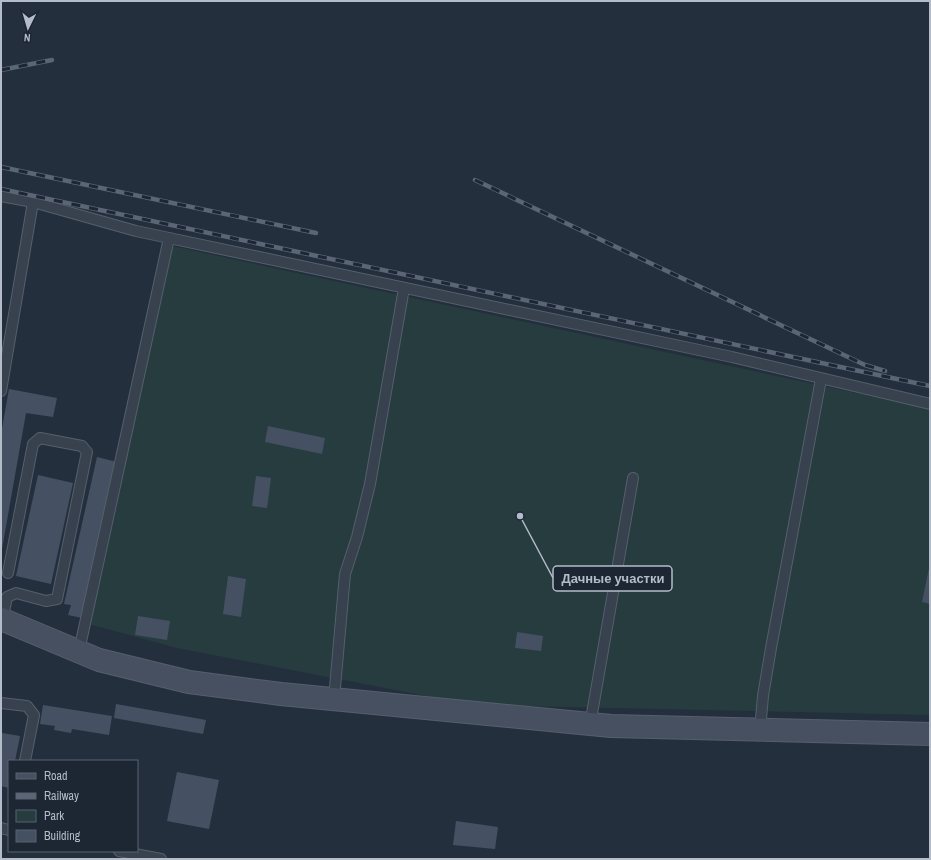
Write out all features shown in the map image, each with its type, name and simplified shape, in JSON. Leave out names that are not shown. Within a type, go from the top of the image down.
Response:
[{"type":"main road","points":[[1,621],[99,660],[189,682],[334,699],[590,725],[930,734]]},
{"type":"lane","points":[[1,196],[33,202],[136,231],[732,357],[930,404]]},
{"type":"lane","points":[[1,391],[33,202]]},
{"type":"lane","points":[[79,651],[169,238]]},
{"type":"lane","points":[[334,699],[344,574],[357,537],[370,484],[404,288]]},
{"type":"lane","points":[[760,730],[763,696],[771,648],[821,378]]},
{"type":"lane","points":[[1,621],[7,597],[16,594],[46,601],[56,599],[87,452],[82,446],[40,438],[33,444],[8,573]]},
{"type":"lane","points":[[590,725],[633,478]]},
{"type":"lane","points":[[1,703],[27,706],[34,715],[25,760]]},
{"type":"lane","points":[[124,852],[161,859]]},
{"type":"green space","points":[[172,246],[930,409],[930,715],[473,705],[177,648],[85,623]]},
{"type":"building","points":[[9,389],[57,398],[53,417],[26,413],[2,549],[1,434]]},
{"type":"building","points":[[268,426],[325,438],[322,454],[265,442]]},
{"type":"building","points":[[97,457],[117,462],[82,618],[68,615],[71,605],[64,604]]},
{"type":"building","points":[[38,475],[73,483],[51,584],[16,576]]},
{"type":"building","points":[[256,476],[271,478],[267,508],[252,506]]},
{"type":"building","points":[[930,568],[930,604],[922,602]]},
{"type":"building","points":[[228,576],[246,579],[241,617],[223,614]]},
{"type":"building","points":[[138,616],[170,621],[167,640],[135,635]]},
{"type":"building","points":[[517,632],[543,636],[541,651],[515,648]]},
{"type":"building","points":[[116,704],[206,720],[203,734],[114,718]]},
{"type":"building","points":[[43,705],[112,716],[109,735],[72,729],[71,733],[54,730],[55,726],[40,724]]},
{"type":"building","points":[[2,733],[20,736],[15,760],[8,760],[8,788],[1,786]]},
{"type":"building","points":[[177,772],[219,780],[209,829],[167,821]]},
{"type":"building","points":[[456,821],[498,827],[495,849],[453,845]]},
{"type":"railway","points":[[1,70],[52,60]]},
{"type":"railway","points":[[1,167],[316,233]]},
{"type":"railway","points":[[475,180],[865,365],[885,371]]},
{"type":"railway","points":[[1,189],[930,386]]},
{"type":"place","name":"Дачные участки","points":[[520,516]]}]
